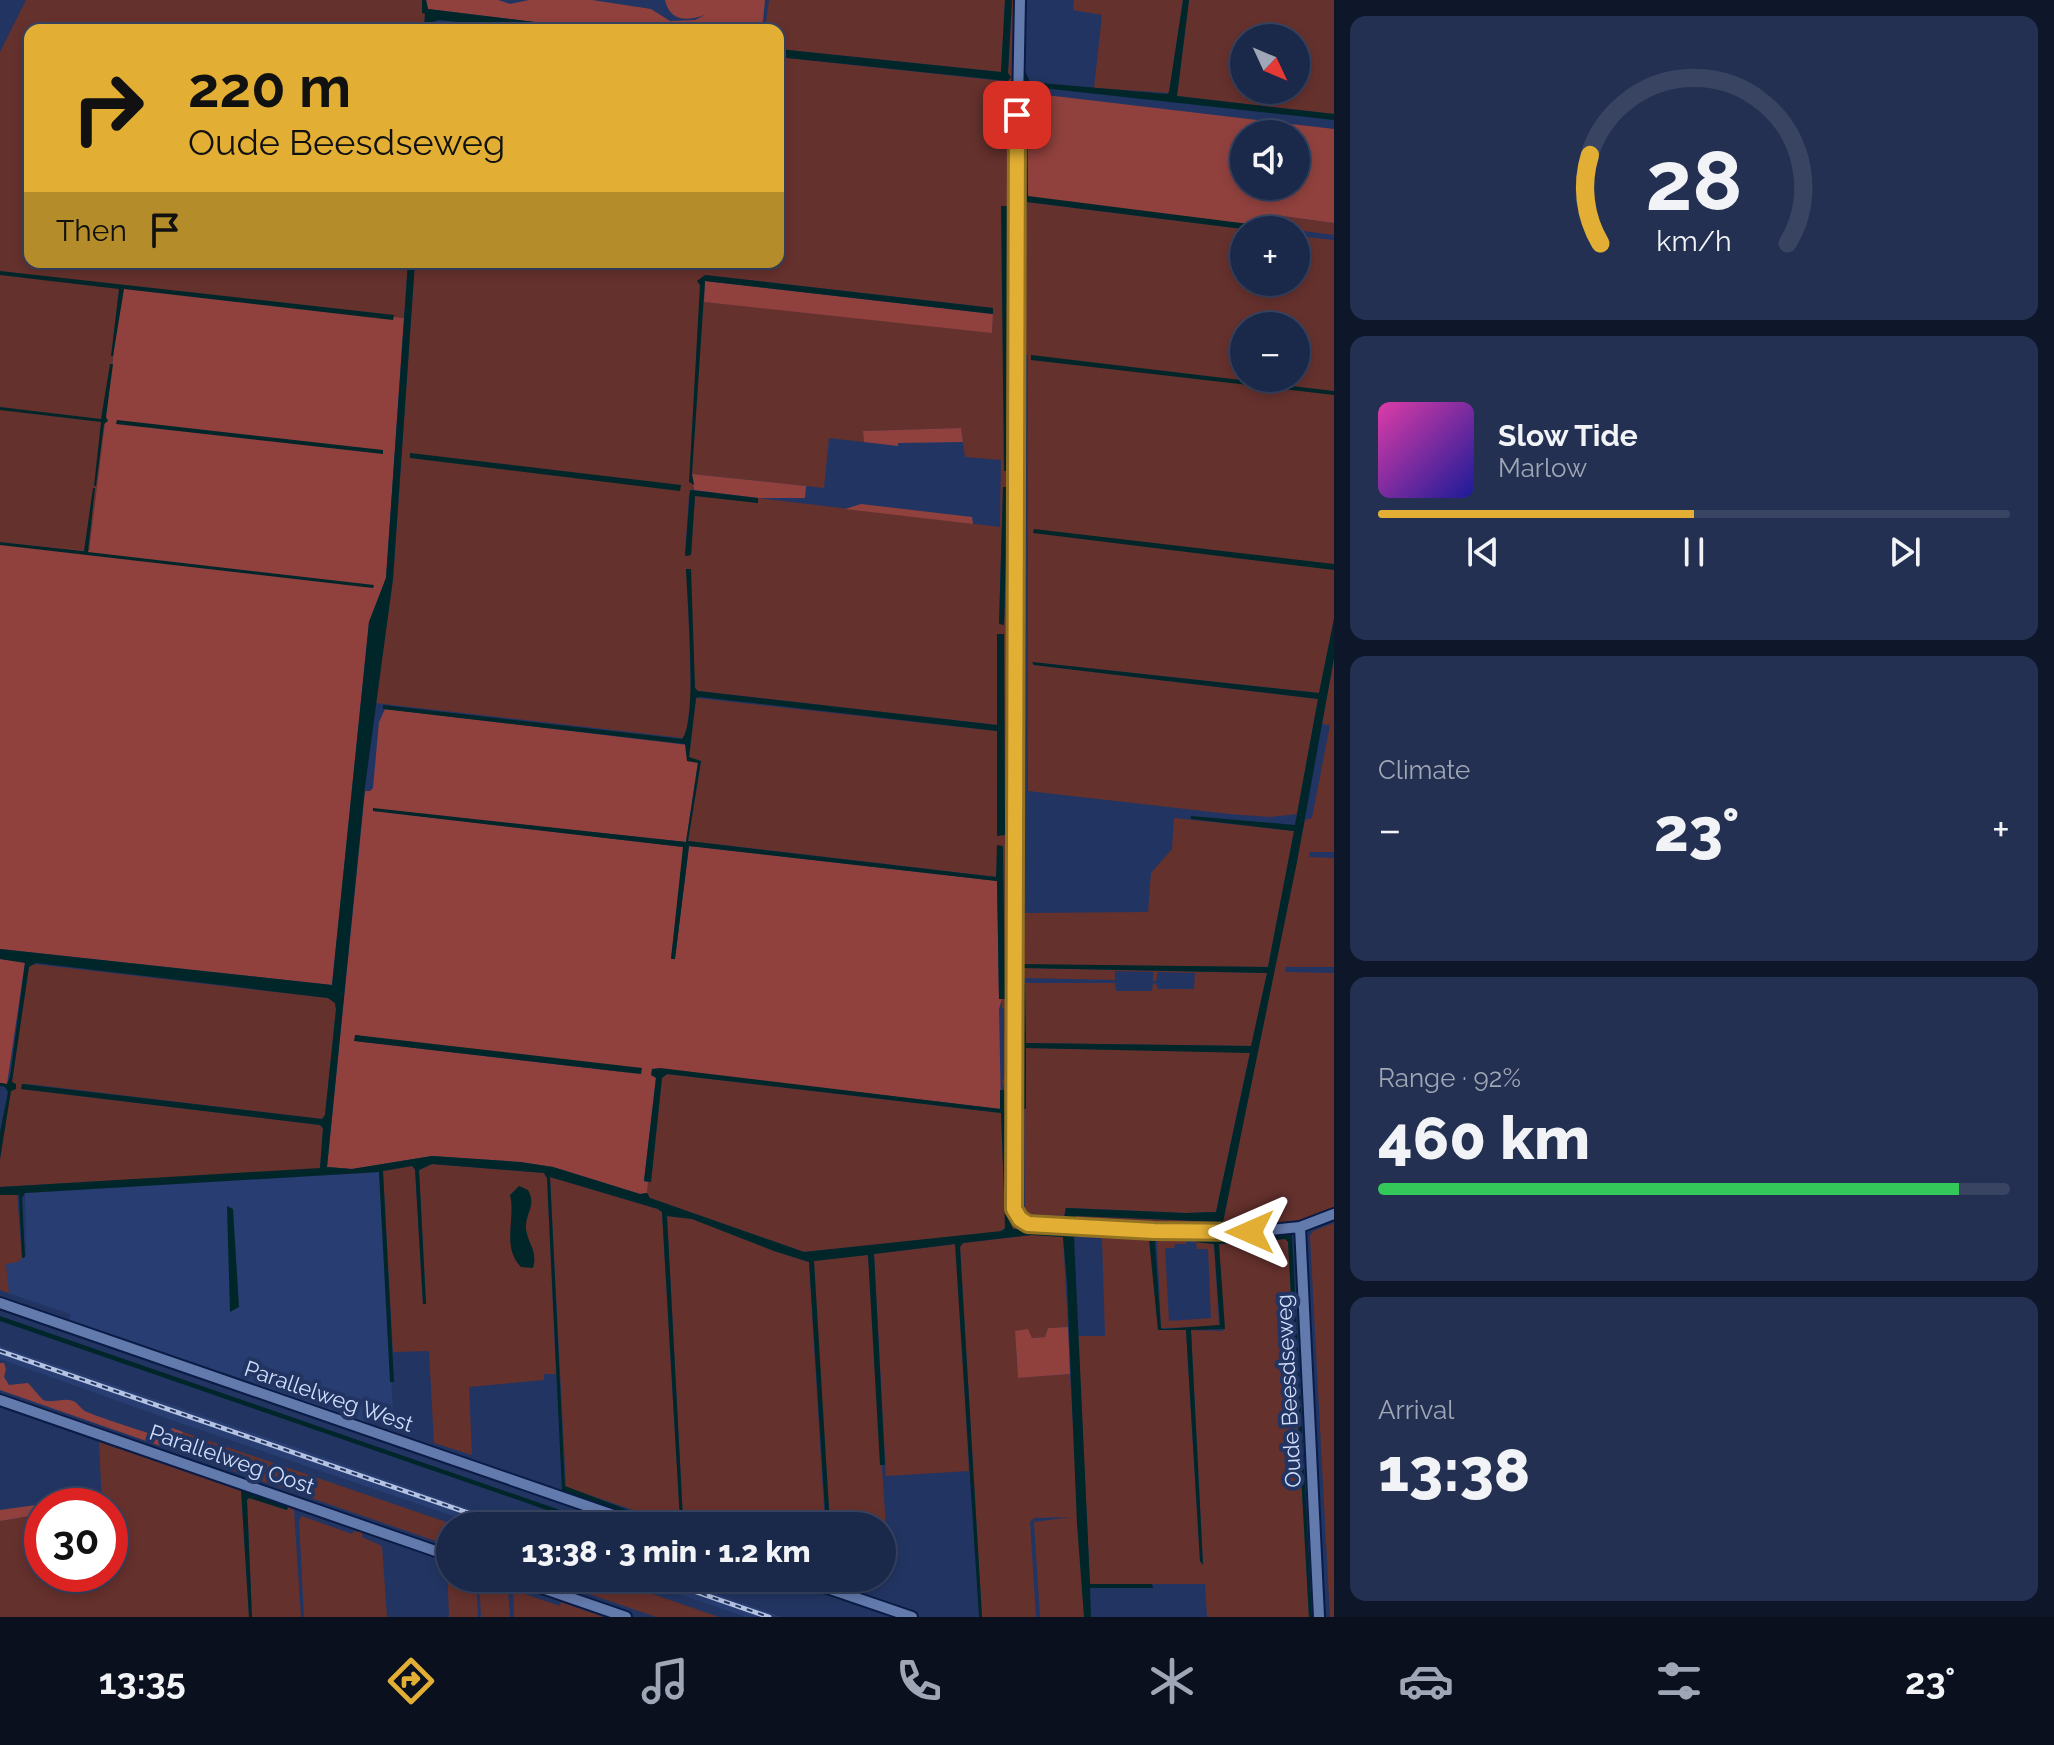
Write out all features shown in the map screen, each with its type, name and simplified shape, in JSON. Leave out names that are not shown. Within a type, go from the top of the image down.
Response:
[{"type":"street","points":[[1020,0],[1015,261],[1014,1209],[1020,1219],[1028,1224],[1250,1232],[1300,1227],[1334,1214]]},
{"type":"street","name":"Oude Beesdseweg","points":[[1300,1227],[1319,1617]]},
{"type":"street","name":"Parallelweg West","points":[[0,1303],[605,1512]]},
{"type":"street","name":"Parallelweg Oost","points":[[0,1400],[436,1551]]},
{"type":"street","points":[[554,1592],[626,1617]]},
{"type":"street","points":[[839,1592],[912,1617]]},
{"type":"shaded area","points":[[26,0],[422,0],[425,13],[424,24],[24,24],[24,268],[408,268],[404,318],[122,287],[89,552],[0,542],[0,52]]},
{"type":"shaded area","points":[[422,0],[426,0],[428,9],[552,24],[476,24],[439,20],[424,24],[425,14],[422,13]]},
{"type":"shaded area","points":[[426,0],[498,0],[510,4],[529,0],[592,0],[651,9],[670,21],[695,20],[705,15],[680,18],[671,12],[665,0],[765,0],[763,24],[552,24],[428,9]]},
{"type":"shaded area","points":[[769,0],[1005,0],[1001,72],[784,50],[784,24],[766,24]]},
{"type":"shaded area","points":[[1005,0],[1012,0],[1008,73],[1011,77],[1008,81],[784,58],[784,50],[1001,72]]},
{"type":"shaded area","points":[[1012,0],[1017,0],[1017,1221],[1026,1230],[1011,1228],[1008,1217],[1005,1228],[999,1232],[804,1252],[650,1198],[648,1182],[651,1181],[662,1078],[667,1074],[1001,1113],[1004,1192],[1002,999],[1005,999],[997,846],[997,877],[688,841],[701,761],[689,758],[696,698],[997,731],[997,725],[698,691],[695,688],[687,569],[691,697],[683,738],[375,703],[393,579],[415,268],[784,268],[784,58],[1003,81],[1010,77]],"holes":[[[705,275],[993,308],[992,332],[704,302]],[[961,428],[965,457],[1001,460],[1000,527],[758,498],[757,503],[697,494],[691,555],[685,556],[693,474],[824,488],[829,438],[864,442],[863,431]],[[1003,487],[1008,488],[1004,625],[999,624]]]},
{"type":"shaded area","points":[[1074,0],[1183,0],[1169,93],[1094,88],[1102,15],[1073,10]]},
{"type":"shaded area","points":[[1183,0],[1189,0],[1177,96],[1334,114],[1334,120],[1024,86],[1023,72],[1030,82],[1169,92]]},
{"type":"shaded area","points":[[1189,0],[1334,0],[1334,114],[1247,104],[1310,104],[1310,24],[1230,24],[1230,102],[1177,96]]},
{"type":"shaded area","points":[[1029,93],[1258,120],[1230,120],[1230,200],[1310,200],[1310,126],[1334,129],[1334,223],[1310,220],[1310,216],[1275,215],[1230,216],[1230,222],[1027,197]]},
{"type":"shaded area","points":[[1027,95],[1028,196],[1230,222],[1230,227],[1027,202],[1023,225],[1023,96]]},
{"type":"shaded area","points":[[1027,202],[1230,227],[1230,296],[1310,296],[1310,237],[1334,240],[1334,619],[1319,693],[1032,662],[1034,665],[1318,699],[1297,814],[1270,817],[1230,814],[1028,791],[1028,355],[1023,354]]},
{"type":"shaded area","points":[[1001,206],[1007,206],[1009,471],[1004,471]]},
{"type":"shaded area","points":[[1310,220],[1334,223],[1334,235],[1310,232]]},
{"type":"shaded area","points":[[408,268],[415,268],[393,579],[365,787],[327,1167],[352,1169],[432,1156],[553,1167],[640,1194],[647,1193],[650,1198],[804,1252],[1002,1231],[1005,1228],[1004,1199],[1007,1199],[1008,1217],[1013,1229],[1085,1230],[1085,1235],[1074,1237],[1090,1584],[1152,1584],[1153,1588],[1090,1588],[1091,1617],[1084,1617],[1063,1237],[1032,1235],[963,1243],[960,1247],[982,1617],[979,1617],[955,1244],[874,1254],[885,1465],[880,1465],[868,1255],[814,1261],[829,1512],[825,1512],[809,1262],[692,1219],[667,1216],[683,1512],[680,1512],[662,1212],[658,1209],[550,1177],[565,1486],[633,1512],[620,1512],[562,1491],[547,1178],[544,1173],[432,1164],[419,1170],[426,1304],[423,1304],[415,1169],[412,1166],[383,1171],[394,1382],[390,1382],[379,1172],[25,1193],[22,1198],[25,1257],[22,1258],[19,1195],[0,1195],[0,1187],[320,1168],[323,1128],[320,1125],[21,1089],[22,1084],[322,1119],[325,1115],[335,1003],[328,998],[36,963],[29,967],[12,1082],[16,1084],[16,1089],[11,1091],[0,1159],[0,1132],[8,1092],[0,1083],[7,1084],[10,1077],[25,963],[0,959],[0,949],[332,985],[369,622],[386,578]]},
{"type":"shaded area","points":[[0,271],[394,315],[393,320],[124,289],[111,356],[119,289],[0,275]]},
{"type":"shaded area","points":[[705,275],[993,308],[993,314],[705,281],[692,474],[694,485],[689,482],[700,285],[697,281]]},
{"type":"shaded area","points":[[705,281],[993,314],[992,333],[704,302]]},
{"type":"shaded area","points":[[122,286],[404,318],[386,578],[369,622],[332,985],[0,949],[0,542],[89,551]]},
{"type":"shaded area","points":[[1031,355],[1230,379],[1230,383],[1031,360]]},
{"type":"shaded area","points":[[110,364],[113,364],[108,421],[104,424],[94,486],[101,422],[0,410],[0,407],[101,419]]},
{"type":"shaded area","points":[[1310,388],[1334,391],[1334,395],[1308,392]]},
{"type":"shaded area","points":[[117,420],[383,450],[383,454],[116,424]]},
{"type":"shaded area","points":[[961,428],[963,442],[898,443],[898,446],[864,442],[863,431]]},
{"type":"shaded area","points":[[410,453],[681,485],[680,491],[410,458]]},
{"type":"shaded area","points":[[692,474],[806,486],[805,498],[758,498],[694,490]]},
{"type":"shaded area","points":[[1003,487],[1008,487],[1004,625],[999,624]]},
{"type":"shaded area","points":[[93,488],[88,552],[374,585],[373,588],[0,545],[0,542],[84,551]]},
{"type":"shaded area","points":[[690,490],[758,498],[758,503],[695,496],[691,555],[685,556]]},
{"type":"shaded area","points":[[861,504],[972,517],[973,524],[845,509]]},
{"type":"shaded area","points":[[1034,529],[1334,564],[1334,570],[1033,533]]},
{"type":"shaded area","points":[[686,569],[691,569],[695,688],[698,691],[997,725],[997,634],[1004,634],[1005,835],[997,836],[997,731],[700,697],[696,698],[689,757],[701,761],[688,841],[996,877],[997,845],[1003,846],[1005,999],[999,999],[997,881],[689,846],[675,959],[671,959],[683,847],[373,811],[373,808],[686,842],[698,763],[687,761],[685,744],[383,709],[383,705],[682,739],[687,728],[691,685]]},
{"type":"shaded area","points":[[1334,619],[1334,658],[1297,862],[1223,1222],[1077,1216],[1066,1221],[1066,1208],[1216,1212],[1250,1053],[1026,1048],[1026,1109],[1022,1109],[1021,985],[1025,984],[1026,1043],[1251,1046],[1267,973],[1024,968],[1023,977],[1020,977],[1020,964],[1268,967],[1294,831],[1191,819],[1191,816],[1295,825],[1318,699],[1034,665],[1032,662],[1319,693]]},
{"type":"shaded area","points":[[1334,658],[1334,852],[1310,852],[1309,857],[1334,858],[1334,967],[1286,967],[1285,972],[1334,973],[1334,1210],[1300,1222],[1254,1228],[1074,1223],[1072,1219],[1077,1216],[1223,1222],[1305,820],[1312,818],[1330,725],[1322,724]]},
{"type":"shaded area","points":[[385,709],[688,745],[687,760],[698,762],[686,842],[373,809],[684,847],[671,959],[675,958],[689,846],[997,881],[999,999],[1002,999],[999,1009],[1001,1109],[652,1069],[656,1078],[644,1181],[648,1182],[647,1193],[640,1194],[553,1167],[520,1162],[432,1156],[352,1169],[327,1167],[365,791],[373,788],[379,722]],"holes":[[[355,1035],[641,1074],[355,1041]]]},
{"type":"shaded area","points":[[1174,818],[1294,831],[1268,967],[1023,965],[1025,913],[1148,912],[1151,873],[1172,849]]},
{"type":"shaded area","points":[[0,959],[25,962],[7,1084],[0,1083]]},
{"type":"shaded area","points":[[33,964],[328,998],[335,1003],[325,1115],[322,1119],[22,1084],[22,1089],[320,1125],[323,1129],[320,1169],[0,1187],[0,1159],[29,966]]},
{"type":"shaded area","points":[[1023,968],[1267,973],[1252,1046],[1026,1043],[1026,1048],[1250,1052],[1216,1212],[1066,1208],[1064,1216],[1025,1214],[1024,983],[1115,983],[1116,991],[1152,991],[1156,983],[1158,989],[1194,989],[1195,973],[1158,972],[1156,981],[1153,981],[1153,972],[1115,971],[1115,980],[1023,978]]},
{"type":"shaded area","points":[[355,1035],[642,1068],[641,1074],[354,1041]]},
{"type":"shaded area","points":[[652,1069],[1000,1109],[1000,1090],[1004,1090],[1008,1193],[1004,1192],[1001,1113],[667,1074],[662,1078],[651,1182],[644,1181],[656,1078],[651,1075]]},
{"type":"shaded area","points":[[432,1164],[544,1173],[547,1178],[556,1374],[544,1374],[544,1380],[469,1387],[472,1455],[434,1443],[429,1351],[393,1352],[383,1171],[412,1166],[415,1170],[423,1304],[426,1304],[419,1170]]},
{"type":"shaded area","points":[[379,1172],[393,1410],[364,1406],[366,1423],[70,1323],[70,1314],[8,1293],[6,1264],[26,1256],[25,1193]]},
{"type":"shaded area","points":[[550,1177],[662,1212],[680,1512],[639,1512],[566,1487]]},
{"type":"shaded area","points":[[519,1186],[528,1190],[531,1201],[526,1229],[534,1252],[533,1268],[521,1267],[510,1242],[510,1195]]},
{"type":"shaded area","points":[[17,1194],[22,1258],[6,1264],[9,1293],[0,1290],[0,1195]]},
{"type":"shaded area","points":[[227,1206],[233,1209],[239,1307],[230,1312]]},
{"type":"shaded area","points":[[667,1216],[692,1219],[809,1262],[824,1512],[683,1512]]},
{"type":"shaded area","points":[[1334,1223],[1334,1617],[1330,1617],[1310,1236],[1313,1231]]},
{"type":"shaded area","points":[[1099,1231],[1186,1237],[1186,1241],[1155,1242],[1163,1329],[1220,1325],[1214,1244],[1196,1242],[1196,1238],[1292,1234],[1312,1617],[1309,1617],[1288,1242],[1285,1239],[1219,1244],[1225,1329],[1191,1330],[1203,1565],[1200,1561],[1186,1330],[1158,1330],[1149,1239],[1100,1236]]},
{"type":"shaded area","points":[[1032,1235],[1063,1237],[1068,1327],[1048,1328],[1045,1337],[1032,1338],[1015,1331],[1018,1378],[1070,1374],[1084,1617],[1040,1617],[1034,1522],[1071,1517],[1034,1518],[1030,1522],[1036,1617],[982,1617],[960,1247],[963,1243]]},
{"type":"shaded area","points":[[1102,1238],[1150,1240],[1158,1330],[1186,1330],[1200,1561],[1203,1564],[1191,1330],[1223,1331],[1219,1244],[1286,1239],[1288,1242],[1309,1617],[1207,1617],[1205,1584],[1090,1584],[1078,1336],[1105,1336]]},
{"type":"shaded area","points":[[1157,1239],[1186,1241],[1186,1244],[1175,1244],[1174,1248],[1165,1248],[1169,1321],[1211,1318],[1208,1249],[1197,1249],[1196,1242],[1214,1244],[1219,1327],[1161,1328]]},
{"type":"shaded area","points":[[956,1244],[969,1471],[886,1476],[874,1254]]},
{"type":"shaded area","points":[[868,1254],[885,1512],[829,1512],[814,1261]]},
{"type":"shaded area","points":[[0,1316],[566,1512],[553,1512],[0,1321]]},
{"type":"shaded area","points":[[1068,1327],[1070,1374],[1018,1378],[1015,1331],[1028,1329],[1032,1338],[1045,1337],[1048,1328]]},
{"type":"shaded area","points":[[0,1346],[478,1512],[442,1512],[0,1359]]},
{"type":"shaded area","points":[[0,1363],[4,1363],[4,1377],[9,1385],[28,1383],[43,1400],[72,1401],[85,1411],[159,1436],[164,1437],[172,1428],[183,1432],[175,1451],[0,1390]]},
{"type":"shaded area","points":[[183,1432],[436,1518],[436,1541],[175,1451]]},
{"type":"shaded area","points":[[99,1442],[241,1489],[249,1617],[0,1617],[0,1521],[24,1517],[24,1592],[128,1592],[128,1488],[101,1488]]},
{"type":"shaded area","points":[[241,1489],[288,1507],[287,1510],[249,1498],[247,1500],[252,1617],[249,1617]]},
{"type":"shaded area","points":[[249,1498],[294,1510],[301,1617],[252,1617]]},
{"type":"shaded area","points":[[24,1507],[24,1517],[0,1521],[0,1510]]},
{"type":"shaded area","points":[[302,1516],[352,1534],[354,1531],[363,1533],[362,1537],[382,1546],[387,1617],[304,1617],[299,1520]]},
{"type":"shaded area","points":[[448,1592],[477,1592],[478,1617],[449,1617]]},
{"type":"shaded area","points":[[480,1592],[508,1592],[510,1617],[481,1617]]},
{"type":"shaded area","points":[[513,1592],[560,1606],[561,1602],[604,1617],[514,1617]]},
{"type":"shaded area","points":[[584,1592],[647,1592],[719,1617],[656,1617]]},
{"type":"shaded area","points":[[673,1592],[710,1592],[782,1617],[746,1617]]},
{"type":"waterway","points":[[1322,1578],[1325,1617]]},
{"type":"railway","points":[[0,1351],[466,1512]]},
{"type":"railway","points":[[697,1592],[769,1617]]},
{"type":"route","points":[[1017,115],[1014,1209],[1020,1219],[1028,1224],[1154,1231],[1250,1232]]}]
